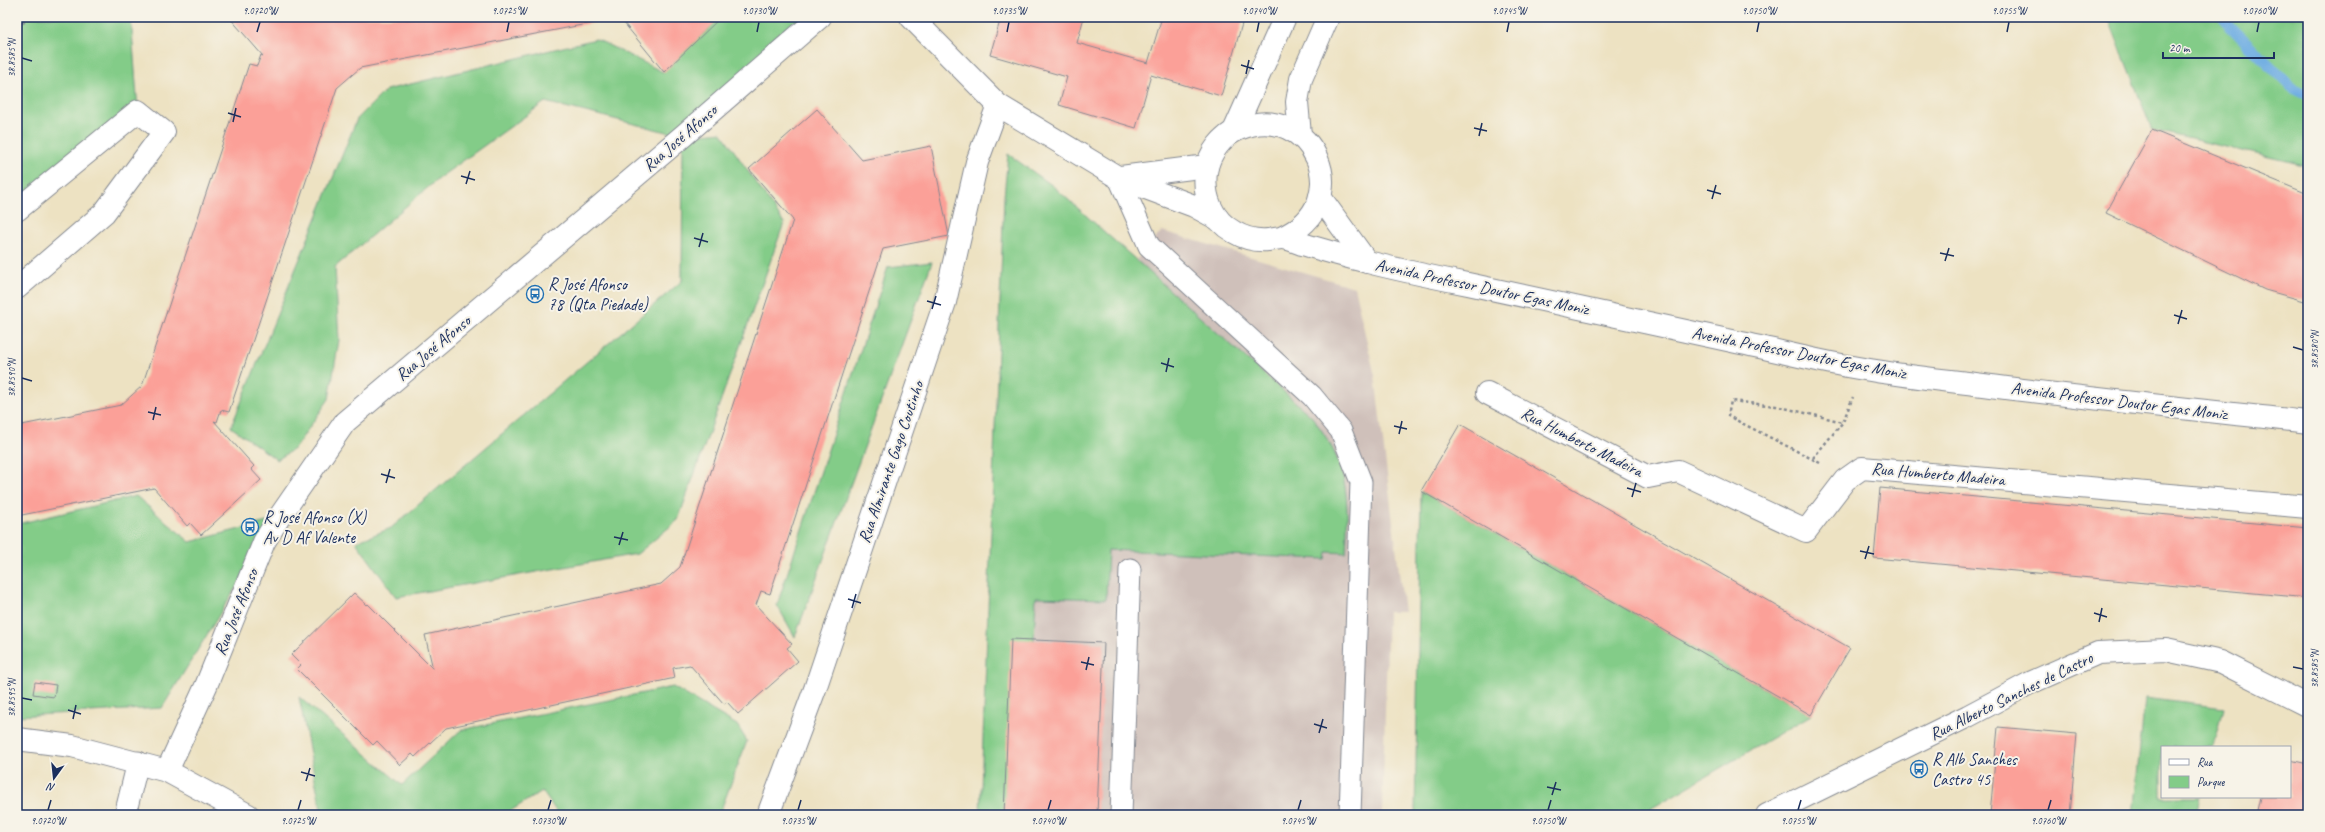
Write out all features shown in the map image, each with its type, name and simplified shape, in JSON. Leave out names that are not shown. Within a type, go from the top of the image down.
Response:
[{"type":"street","name":"Rua José Afonso","points":[[167,770],[206,686],[264,542],[278,519],[345,422],[684,136],[820,17]]},
{"type":"street","points":[[911,17],[998,105],[1119,178],[1194,206],[1218,219],[1231,231],[1246,238],[1264,241],[1281,238],[1295,232],[1306,223],[1315,211],[1320,197],[1322,180],[1320,163],[1312,148],[1300,135],[1284,127],[1267,123],[1250,124],[1234,131],[1212,152],[1207,166],[1205,185],[1208,203],[1218,219]]},
{"type":"street","points":[[1234,131],[1284,17]]},
{"type":"street","points":[[1300,135],[1296,102],[1301,79],[1328,17]]},
{"type":"street","name":"Rua Almirante Gago Coutinho","points":[[768,815],[815,690],[945,302],[977,162],[998,105]]},
{"type":"street","points":[[17,210],[138,110],[164,132],[104,213],[17,288]]},
{"type":"street","points":[[1119,178],[1207,166]]},
{"type":"street","name":"Avenida Professor Doutor Egas Moniz","points":[[1320,197],[1367,262]]},
{"type":"street","name":"Avenida Professor Doutor Egas Moniz","points":[[1281,238],[1367,262],[1863,369],[2308,422]]},
{"type":"street","name":"Rua Humberto Madeira","points":[[1487,392],[1648,477],[1678,471],[1806,531],[1845,480],[1862,468],[2308,507]]},
{"type":"street","name":"Rua Alberto Sanches de Castro","points":[[1768,815],[1968,716],[2030,683],[2098,653],[2166,650],[2221,662],[2308,706]]},
{"type":"street","points":[[17,739],[72,746],[167,770],[248,815]]},
{"type":"lane","points":[[1119,178],[1149,246],[1312,396],[1341,431],[1353,459],[1361,482],[1350,815]]},
{"type":"lane","points":[[1121,815],[1130,569]]},
{"type":"lane","points":[[125,815],[138,762]]},
{"type":"path","points":[[17,26],[33,17]]},
{"type":"path","points":[[1813,458],[1843,422],[1863,369]]},
{"type":"path","points":[[1843,422],[1776,406],[1731,401],[1728,416],[1813,458],[1845,480]]},
{"type":"shaded area","points":[[1008,154],[1053,186],[1136,260],[1162,231],[1354,287],[1375,376],[1404,612],[1388,612],[1382,815],[980,815],[1004,197]]},
{"type":"green space","points":[[17,17],[131,17],[138,111],[17,210]]},
{"type":"green space","points":[[721,17],[823,17],[684,136],[721,132],[784,223],[678,520],[637,554],[396,597],[356,542],[391,528],[682,281],[683,136],[545,102],[439,178],[335,267],[339,340],[329,399],[295,448],[277,460],[231,427],[357,119],[386,90],[596,39],[663,72]]},
{"type":"green space","points":[[2108,17],[2308,17],[2308,166],[2152,130]]},
{"type":"green space","points":[[1008,154],[1053,186],[1312,417],[1324,434],[1340,466],[1346,498],[1347,533],[1346,553],[1327,552],[1326,559],[1108,550],[1106,599],[1036,597],[1034,640],[1004,815],[980,815],[1004,197]]},
{"type":"green space","points":[[932,262],[795,637],[777,605],[888,267]]},
{"type":"green space","points":[[1421,491],[1811,715],[1640,815],[1415,815]]},
{"type":"green space","points":[[136,496],[190,542],[278,519],[162,708],[17,716],[17,524]]},
{"type":"green space","points":[[673,687],[737,725],[747,741],[719,815],[559,815],[542,791],[504,815],[322,815],[299,697],[402,785],[461,730]]},
{"type":"green space","points":[[2145,698],[2224,708],[2214,746],[2161,746],[2161,798],[2200,798],[2196,815],[2133,815]]},
{"type":"building","points":[[229,17],[618,18],[360,68],[337,88],[229,412],[221,410],[217,422],[214,421],[254,466],[251,469],[261,480],[201,535],[190,523],[187,526],[154,488],[17,516],[17,426],[121,405],[142,386],[249,64],[257,66],[261,55],[263,56]]},
{"type":"building","points":[[619,17],[721,17],[664,72]]},
{"type":"building","points":[[988,17],[1084,17],[1077,43],[1148,63],[1162,17],[1244,17],[1221,96],[1151,75],[1136,128],[1059,105],[1067,77],[990,55],[1000,21]]},
{"type":"building","points":[[817,109],[862,160],[931,146],[949,236],[883,249],[770,594],[761,591],[756,605],[792,644],[787,648],[798,661],[738,714],[727,702],[724,704],[690,665],[673,668],[675,678],[446,728],[415,757],[412,754],[400,765],[377,741],[373,745],[297,669],[301,665],[291,655],[354,593],[367,605],[368,604],[433,669],[425,635],[661,584],[680,567],[793,220],[749,169]]},
{"type":"building","points":[[2152,130],[2308,194],[2308,302],[2265,290],[2106,213]]},
{"type":"building","points":[[1460,424],[1850,648],[1811,715],[1421,491]]},
{"type":"building","points":[[1880,488],[2308,528],[2308,598],[1874,558]]},
{"type":"building","points":[[1011,639],[1104,643],[1097,815],[1004,815]]},
{"type":"building","points":[[35,682],[56,685],[54,697],[33,694]]},
{"type":"building","points":[[1998,727],[2077,734],[2070,815],[1990,815]]},
{"type":"building","points":[[2291,760],[2308,764],[2308,815],[2256,815],[2260,798],[2291,798]]},
{"type":"waterway","points":[[2221,17],[2291,87],[2308,95]]},
{"type":"place","name":"R José Afonso 78 (Qta Piedade)","points":[[535,294]]},
{"type":"place","name":"R José Afonso (X) Av D Af Valente","points":[[250,527]]},
{"type":"place","name":"R Alb Sanches Castro 45","points":[[1919,769]]}]
